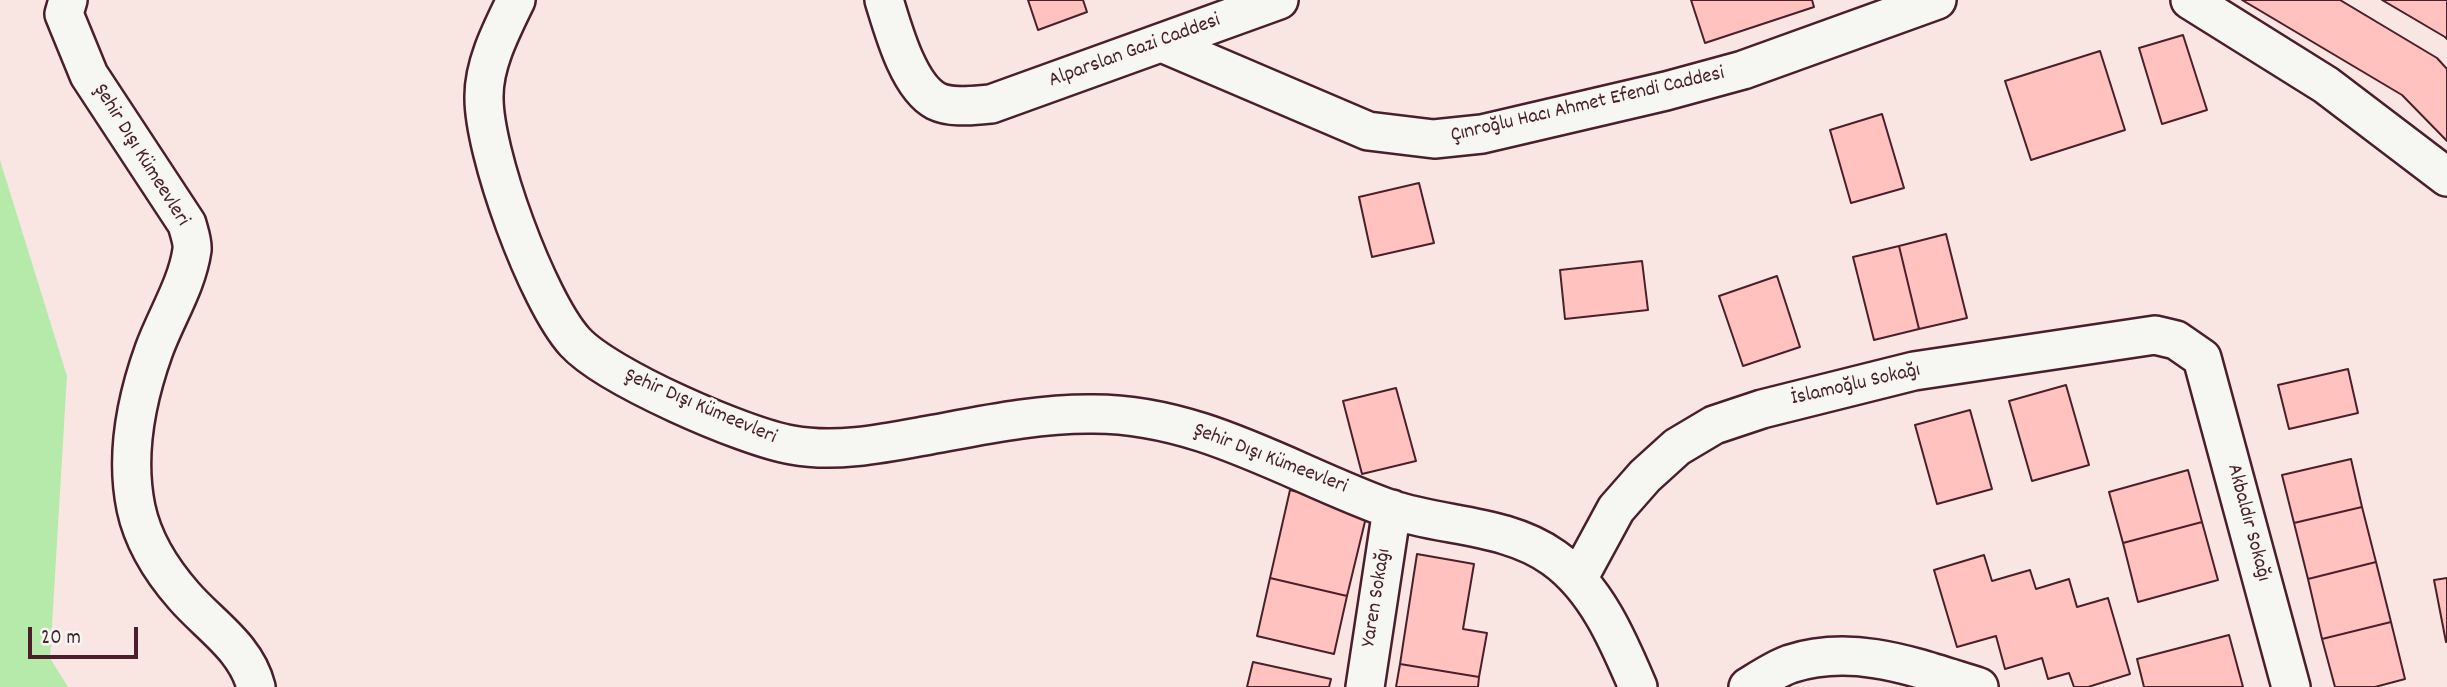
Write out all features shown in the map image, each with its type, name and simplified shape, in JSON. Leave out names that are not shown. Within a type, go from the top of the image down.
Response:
[{"type":"street","name":"Şehir Dışı Kümeevleri","points":[[68,0],[64,14],[89,75],[187,224],[193,248],[187,271],[154,351],[135,416],[131,452],[136,507],[151,552],[184,597],[230,640],[256,687]]},
{"type":"street","name":"Şehir Dışı Kümeevleri","points":[[516,0],[488,66],[484,92],[485,125],[525,250],[541,286],[559,321],[577,344],[609,369],[760,437],[823,449],[884,443],[1036,419],[1093,414],[1134,416],[1205,431],[1392,509],[1525,541],[1554,558],[1578,579],[1605,618],[1638,687]]},
{"type":"street","name":"Alparslan Gazi Caddesi","points":[[884,0],[897,43],[918,84],[937,101],[960,106],[991,104],[1279,0]]},
{"type":"street","name":"Çınroğlu Hacı Ahmet Efendi Caddesi","points":[[1162,43],[1368,131],[1434,139],[1482,134],[1666,92],[1743,70],[1937,0]]},
{"type":"street","points":[[2190,0],[2326,85],[2447,177]]},
{"type":"street","name":"İslamoğlu Sokağı","points":[[1578,579],[1616,509],[1644,476],[1678,447],[1714,425],[1762,409],[1914,371],[2155,335],[2176,340],[2202,358]]},
{"type":"street","name":"Akbaldır Sokağı","points":[[2202,358],[2291,687]]},
{"type":"street","name":"Yaren Sokağı","points":[[1365,687],[1392,509]]},
{"type":"street","points":[[1748,687],[1788,664],[1826,656],[1860,655],[1901,663],[1979,687]]},
{"type":"green space","points":[[0,160],[67,376],[50,658],[68,687],[0,687]]},
{"type":"building","points":[[1028,0],[1083,0],[1087,12],[1038,30]]},
{"type":"building","points":[[1691,0],[1812,0],[1814,7],[1705,43]]},
{"type":"building","points":[[2242,0],[2340,0],[2437,58],[2447,69],[2447,141],[2402,95]]},
{"type":"building","points":[[2382,0],[2447,0],[2447,39],[2445,37]]},
{"type":"building","points":[[2183,35],[2207,110],[2162,124],[2139,48]]},
{"type":"building","points":[[2100,51],[2125,130],[2031,160],[2005,81]]},
{"type":"building","points":[[1882,114],[1904,188],[1851,203],[1830,130]]},
{"type":"building","points":[[1419,183],[1434,243],[1372,257],[1359,197]]},
{"type":"building","points":[[1946,234],[1967,318],[1919,329],[1899,246]]},
{"type":"building","points":[[1899,246],[1919,329],[1874,340],[1853,257]]},
{"type":"building","points":[[1642,261],[1648,310],[1565,319],[1560,270]]},
{"type":"building","points":[[1777,276],[1800,347],[1743,366],[1719,296]]},
{"type":"building","points":[[2348,369],[2358,413],[2289,429],[2278,385]]},
{"type":"building","points":[[2066,385],[2089,465],[2032,481],[2009,401]]},
{"type":"building","points":[[1396,388],[1416,461],[1362,474],[1343,401]]},
{"type":"building","points":[[1970,410],[1992,489],[1937,504],[1915,425]]},
{"type":"building","points":[[2351,459],[2362,507],[2294,523],[2282,475]]},
{"type":"building","points":[[2188,470],[2202,522],[2123,543],[2109,492]]},
{"type":"building","points":[[1290,490],[1368,509],[1347,596],[1270,578]]},
{"type":"building","points":[[2362,507],[2376,562],[2308,579],[2294,523]]},
{"type":"building","points":[[2202,522],[2218,580],[2138,602],[2123,543]]},
{"type":"building","points":[[1417,554],[1474,564],[1463,629],[1487,633],[1479,677],[1400,664]]},
{"type":"building","points":[[1984,555],[1992,581],[2030,570],[2036,589],[2069,579],[2077,607],[2108,598],[2130,674],[2088,687],[2074,687],[2069,673],[2048,679],[2042,658],[2005,669],[1996,636],[1957,647],[1934,570]]},
{"type":"building","points":[[2376,562],[2391,622],[2322,639],[2308,579]]},
{"type":"building","points":[[1270,578],[1347,596],[1334,654],[1257,636]]},
{"type":"building","points":[[2447,578],[2447,641],[2446,642],[2434,580]]},
{"type":"building","points":[[2391,622],[2405,679],[2375,687],[2335,687],[2322,639]]},
{"type":"building","points":[[2229,635],[2243,687],[2144,687],[2137,659]]},
{"type":"building","points":[[1253,662],[1331,679],[1329,687],[1247,687]]},
{"type":"building","points":[[1400,664],[1479,677],[1478,687],[1396,687]]}]
